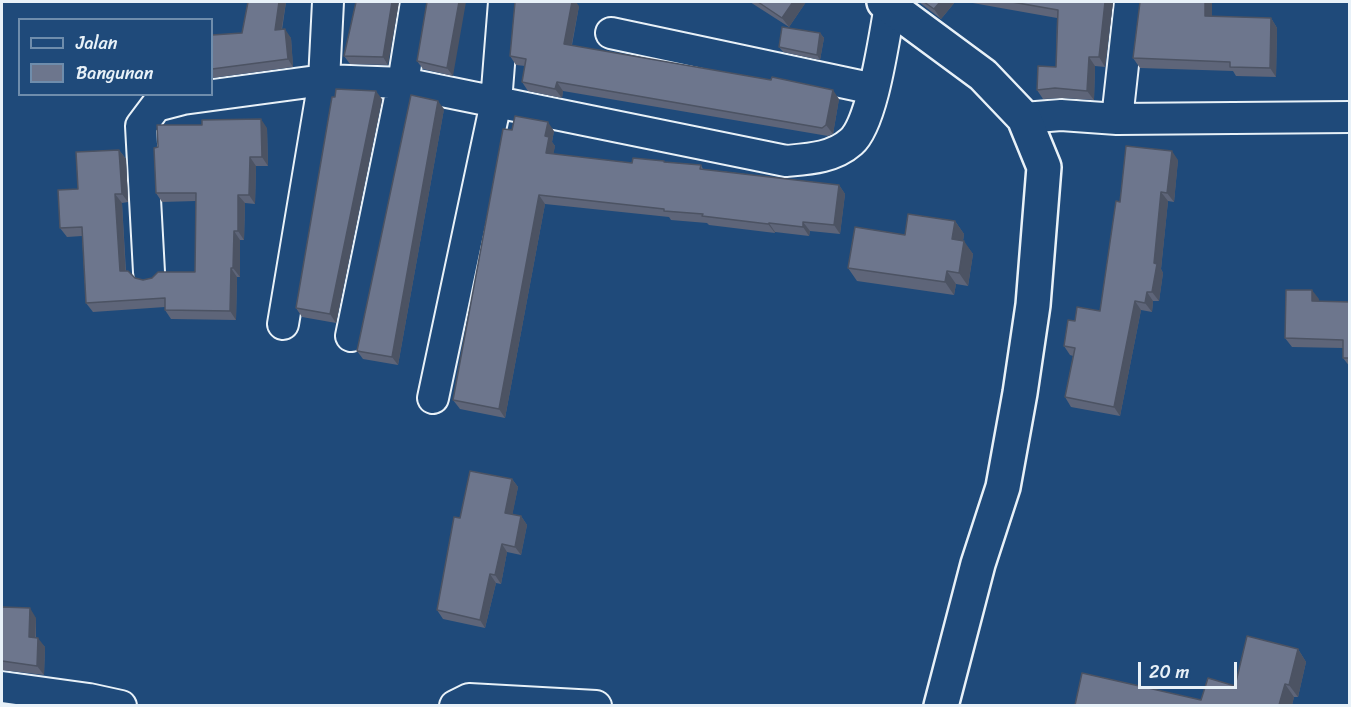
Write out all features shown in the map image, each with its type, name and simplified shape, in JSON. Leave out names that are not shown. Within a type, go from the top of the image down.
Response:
[{"type":"street","points":[[283,324],[324,80],[328,2]]},
{"type":"street","points":[[351,336],[403,83],[416,2]]},
{"type":"street","points":[[433,398],[496,102],[504,2]]},
{"type":"street","points":[[1118,119],[1130,2]]},
{"type":"street","points":[[213,95],[324,80],[403,83],[786,161],[822,157],[850,144],[860,134],[874,89],[887,4],[983,75],[1024,118],[1044,167],[1033,305],[1003,487],[978,564],[941,705]]},
{"type":"street","points":[[611,33],[874,89]]},
{"type":"street","points":[[149,272],[141,126],[156,106],[205,96]]},
{"type":"street","points":[[1024,118],[1061,114],[1118,119],[1350,117]]},
{"type":"street","points":[[2,687],[121,705]]},
{"type":"street","points":[[455,705],[470,699],[596,705]]},
{"type":"building","points":[[248,2],[279,2],[275,30],[285,29],[288,59],[213,69],[213,35],[242,33]]},
{"type":"building","points":[[356,2],[392,2],[383,57],[344,56]]},
{"type":"building","points":[[427,2],[459,2],[447,68],[417,61]]},
{"type":"building","points":[[515,2],[572,2],[564,44],[771,80],[772,77],[833,90],[826,125],[822,128],[557,82],[555,89],[522,82],[526,59],[510,56]]},
{"type":"building","points":[[758,2],[793,2],[782,18]]},
{"type":"building","points":[[924,2],[940,2],[934,9]]},
{"type":"building","points":[[1012,2],[1105,2],[1099,57],[1089,57],[1087,91],[1055,88],[1037,90],[1038,66],[1056,67],[1058,10]]},
{"type":"building","points":[[1140,2],[1205,2],[1205,16],[1271,18],[1270,68],[1230,67],[1230,62],[1133,58]]},
{"type":"building","points":[[782,27],[820,33],[817,55],[779,47]]},
{"type":"building","points":[[336,89],[376,91],[330,314],[296,308],[332,97],[335,97]]},
{"type":"building","points":[[411,95],[438,101],[392,357],[357,351]]},
{"type":"building","points":[[515,116],[548,122],[545,136],[549,137],[546,153],[632,163],[633,158],[701,165],[700,169],[839,185],[834,225],[803,222],[803,227],[768,224],[702,216],[703,214],[664,211],[664,209],[539,195],[499,409],[453,400],[503,129],[512,130]]},
{"type":"building","points":[[261,119],[262,157],[250,157],[249,195],[238,195],[238,231],[234,231],[230,311],[165,310],[165,298],[86,303],[82,227],[60,228],[58,190],[78,189],[76,152],[119,150],[122,194],[115,194],[120,271],[128,271],[135,278],[143,280],[152,278],[158,272],[195,272],[196,193],[156,193],[154,148],[158,147],[157,125],[202,125],[202,120]]},
{"type":"building","points":[[1126,146],[1172,151],[1167,193],[1161,192],[1154,263],[1157,264],[1152,292],[1147,292],[1145,303],[1135,301],[1114,407],[1065,397],[1075,348],[1064,346],[1068,320],[1075,321],[1077,307],[1100,311],[1116,201],[1120,202]]},
{"type":"building","points":[[908,214],[955,221],[952,239],[964,241],[959,273],[947,271],[945,282],[848,268],[855,227],[905,235]]},
{"type":"building","points":[[1286,290],[1312,290],[1312,301],[1350,302],[1350,358],[1343,358],[1343,340],[1285,338]]},
{"type":"building","points":[[470,471],[512,479],[505,513],[521,516],[515,547],[502,544],[495,575],[490,574],[480,620],[437,610],[454,517],[460,518]]},
{"type":"building","points":[[2,607],[30,608],[29,637],[38,638],[37,666],[2,661]]},
{"type":"building","points":[[1247,636],[1298,649],[1289,685],[1285,684],[1279,705],[1075,705],[1082,673],[1201,700],[1208,678],[1235,686]]}]
